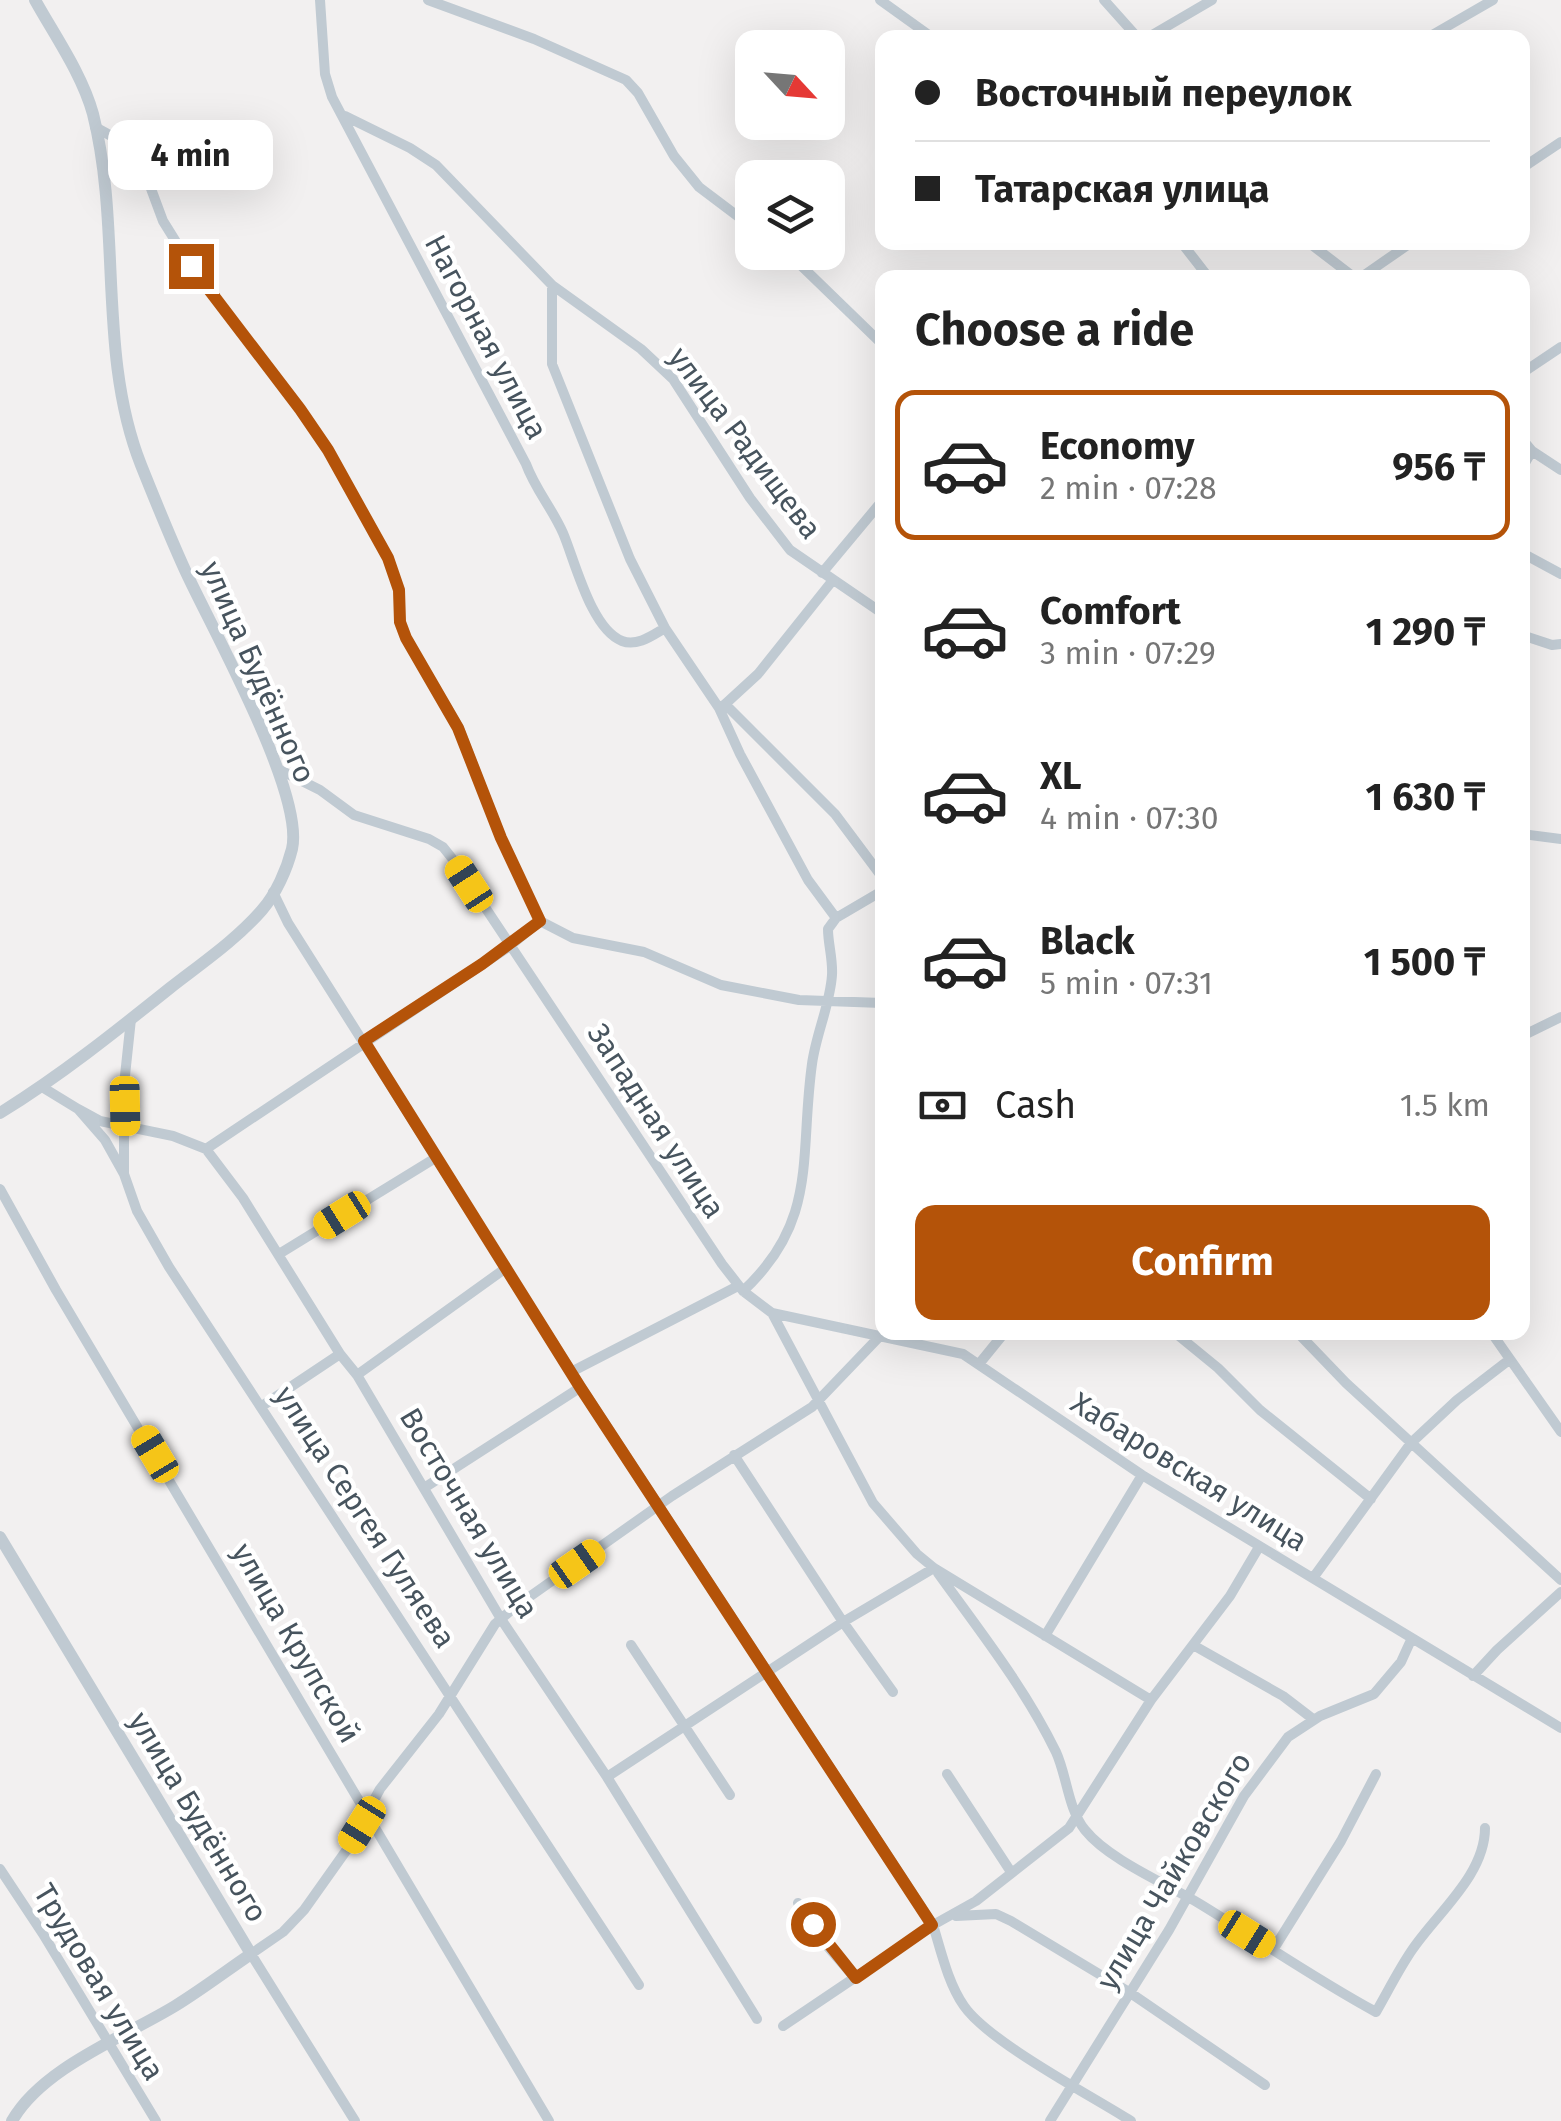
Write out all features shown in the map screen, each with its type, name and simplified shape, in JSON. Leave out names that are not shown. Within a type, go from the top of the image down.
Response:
[{"type":"street","name":"улица Будённого","points":[[0,1113],[42,1087],[235,937],[264,908],[273,892],[292,849],[295,822],[278,770],[184,568],[128,431],[117,374],[96,127],[84,87],[35,0]]},
{"type":"street","name":"Нагорная улица","points":[[320,0],[326,74],[340,113],[526,464],[535,488],[562,530],[579,579],[603,623],[612,636],[631,644],[665,628]]},
{"type":"street","points":[[428,0],[534,39],[626,80],[638,93],[674,156],[699,187],[735,213]]},
{"type":"street","points":[[880,0],[922,30]]},
{"type":"street","points":[[1104,0],[1131,30]]},
{"type":"street","points":[[1161,30],[1212,0]]},
{"type":"street","points":[[1440,30],[1494,0]]},
{"type":"street","name":"улица Радищева","points":[[340,113],[436,165],[552,284],[641,349],[674,379],[769,525],[790,550],[875,608]]},
{"type":"street","points":[[96,127],[124,142],[191,266],[328,450],[388,558],[399,590],[400,622],[406,638],[458,728],[501,838],[540,921],[573,938],[644,952],[721,985],[799,1000],[875,1003]]},
{"type":"street","points":[[1530,163],[1561,142]]},
{"type":"street","points":[[1187,250],[1203,270]]},
{"type":"street","points":[[1319,250],[1347,270]]},
{"type":"street","points":[[1370,270],[1400,250]]},
{"type":"street","points":[[805,270],[875,337]]},
{"type":"street","name":"Нагорная улица","points":[[552,284],[552,364],[630,559],[665,628],[722,706],[740,754],[808,880],[836,918]]},
{"type":"street","points":[[1530,367],[1561,346]]},
{"type":"street","points":[[1530,449],[1561,470]]},
{"type":"street","points":[[1549,462],[1561,453]]},
{"type":"street","points":[[822,573],[875,509]]},
{"type":"street","points":[[1530,557],[1561,574]]},
{"type":"street","points":[[833,580],[758,674],[722,706],[835,814],[875,868]]},
{"type":"street","points":[[1530,638],[1561,644]]},
{"type":"street","name":"Западная улица","points":[[278,770],[320,790],[354,814],[429,838],[442,847],[741,1288],[772,1312],[874,1503],[896,1532],[934,1568],[1020,1688],[1056,1753],[1080,1822]]},
{"type":"street","points":[[1530,835],[1561,839]]},
{"type":"street","points":[[273,892],[288,923],[580,1387],[932,1925],[964,2006],[985,2028],[1131,2121]]},
{"type":"street","points":[[571,1372],[741,1288],[772,1263],[792,1223],[808,1147],[812,1064],[832,976],[828,929],[836,918],[875,895]]},
{"type":"street","points":[[78,1109],[100,1121],[196,1142],[206,1149],[510,946],[540,921]]},
{"type":"street","points":[[1530,1032],[1561,1017]]},
{"type":"street","points":[[124,1174],[124,1085],[130,1019]]},
{"type":"street","name":"улица Сергея Гуляева","points":[[42,1087],[78,1109],[105,1140],[124,1174],[137,1211],[169,1266],[639,1985]]},
{"type":"street","name":"Восточная улица","points":[[206,1149],[357,1375],[501,1619],[607,1778],[758,2019]]},
{"type":"street","points":[[279,1254],[436,1157]]},
{"type":"street","name":"улица Крупской","points":[[0,1189],[56,1290],[549,2121]]},
{"type":"street","points":[[357,1375],[506,1268]]},
{"type":"street","name":"Хабаровская улица","points":[[772,1312],[875,1335]]},
{"type":"street","points":[[0,2117],[14,2118],[46,2084],[175,2006],[283,1932],[304,1910],[348,1848],[380,1789],[420,1741],[476,1650],[501,1619],[658,1506],[795,1418],[876,1340]]},
{"type":"street","name":"Хабаровская улица","points":[[902,1340],[947,1348],[978,1364],[1142,1475],[1561,1728]]},
{"type":"street","points":[[978,1364],[999,1340]]},
{"type":"street","points":[[1184,1340],[1260,1410],[1371,1499]]},
{"type":"street","points":[[1304,1340],[1410,1443],[1561,1580]]},
{"type":"street","points":[[1496,1340],[1561,1432]]},
{"type":"street","points":[[262,1406],[340,1354]]},
{"type":"street","points":[[1313,1578],[1410,1443],[1456,1400],[1509,1360]]},
{"type":"street","points":[[424,1488],[580,1387]]},
{"type":"street","points":[[734,1455],[893,1692]]},
{"type":"street","points":[[1046,1636],[1142,1475]]},
{"type":"street","name":"улица Будённого","points":[[0,1537],[354,2121]]},
{"type":"street","points":[[783,2026],[932,1925],[952,1916],[1080,1822],[1151,1700],[1230,1596],[1260,1547]]},
{"type":"street","points":[[607,1778],[843,1622],[934,1568]]},
{"type":"street","name":"Западная улица","points":[[934,1568],[1151,1700]]},
{"type":"street","points":[[1473,1676],[1561,1592]]},
{"type":"street","name":"улица Чайковского","points":[[1050,2121],[1244,1796],[1288,1737],[1313,1720],[1374,1694],[1401,1662],[1411,1640]]},
{"type":"street","points":[[632,1645],[730,1795]]},
{"type":"street","points":[[1192,1645],[1268,1688],[1313,1720]]},
{"type":"street","points":[[948,1774],[1011,1872]]},
{"type":"street","points":[[1273,1950],[1376,1774]]},
{"type":"street","points":[[1080,1822],[1093,1839],[1376,2012],[1410,1952],[1470,1874],[1485,1843],[1485,1828]]},
{"type":"street","name":"Трудовая улица","points":[[0,1869],[156,2121]]},
{"type":"street","points":[[798,1902],[856,1978]]},
{"type":"street","points":[[952,1916],[996,1914],[1130,1992],[1265,2084]]},
{"type":"route","points":[[191,266],[328,450],[388,558],[399,590],[400,622],[406,638],[458,728],[501,838],[540,921],[510,946],[364,1041],[580,1387],[932,1925],[856,1978],[813,1924]]}]
